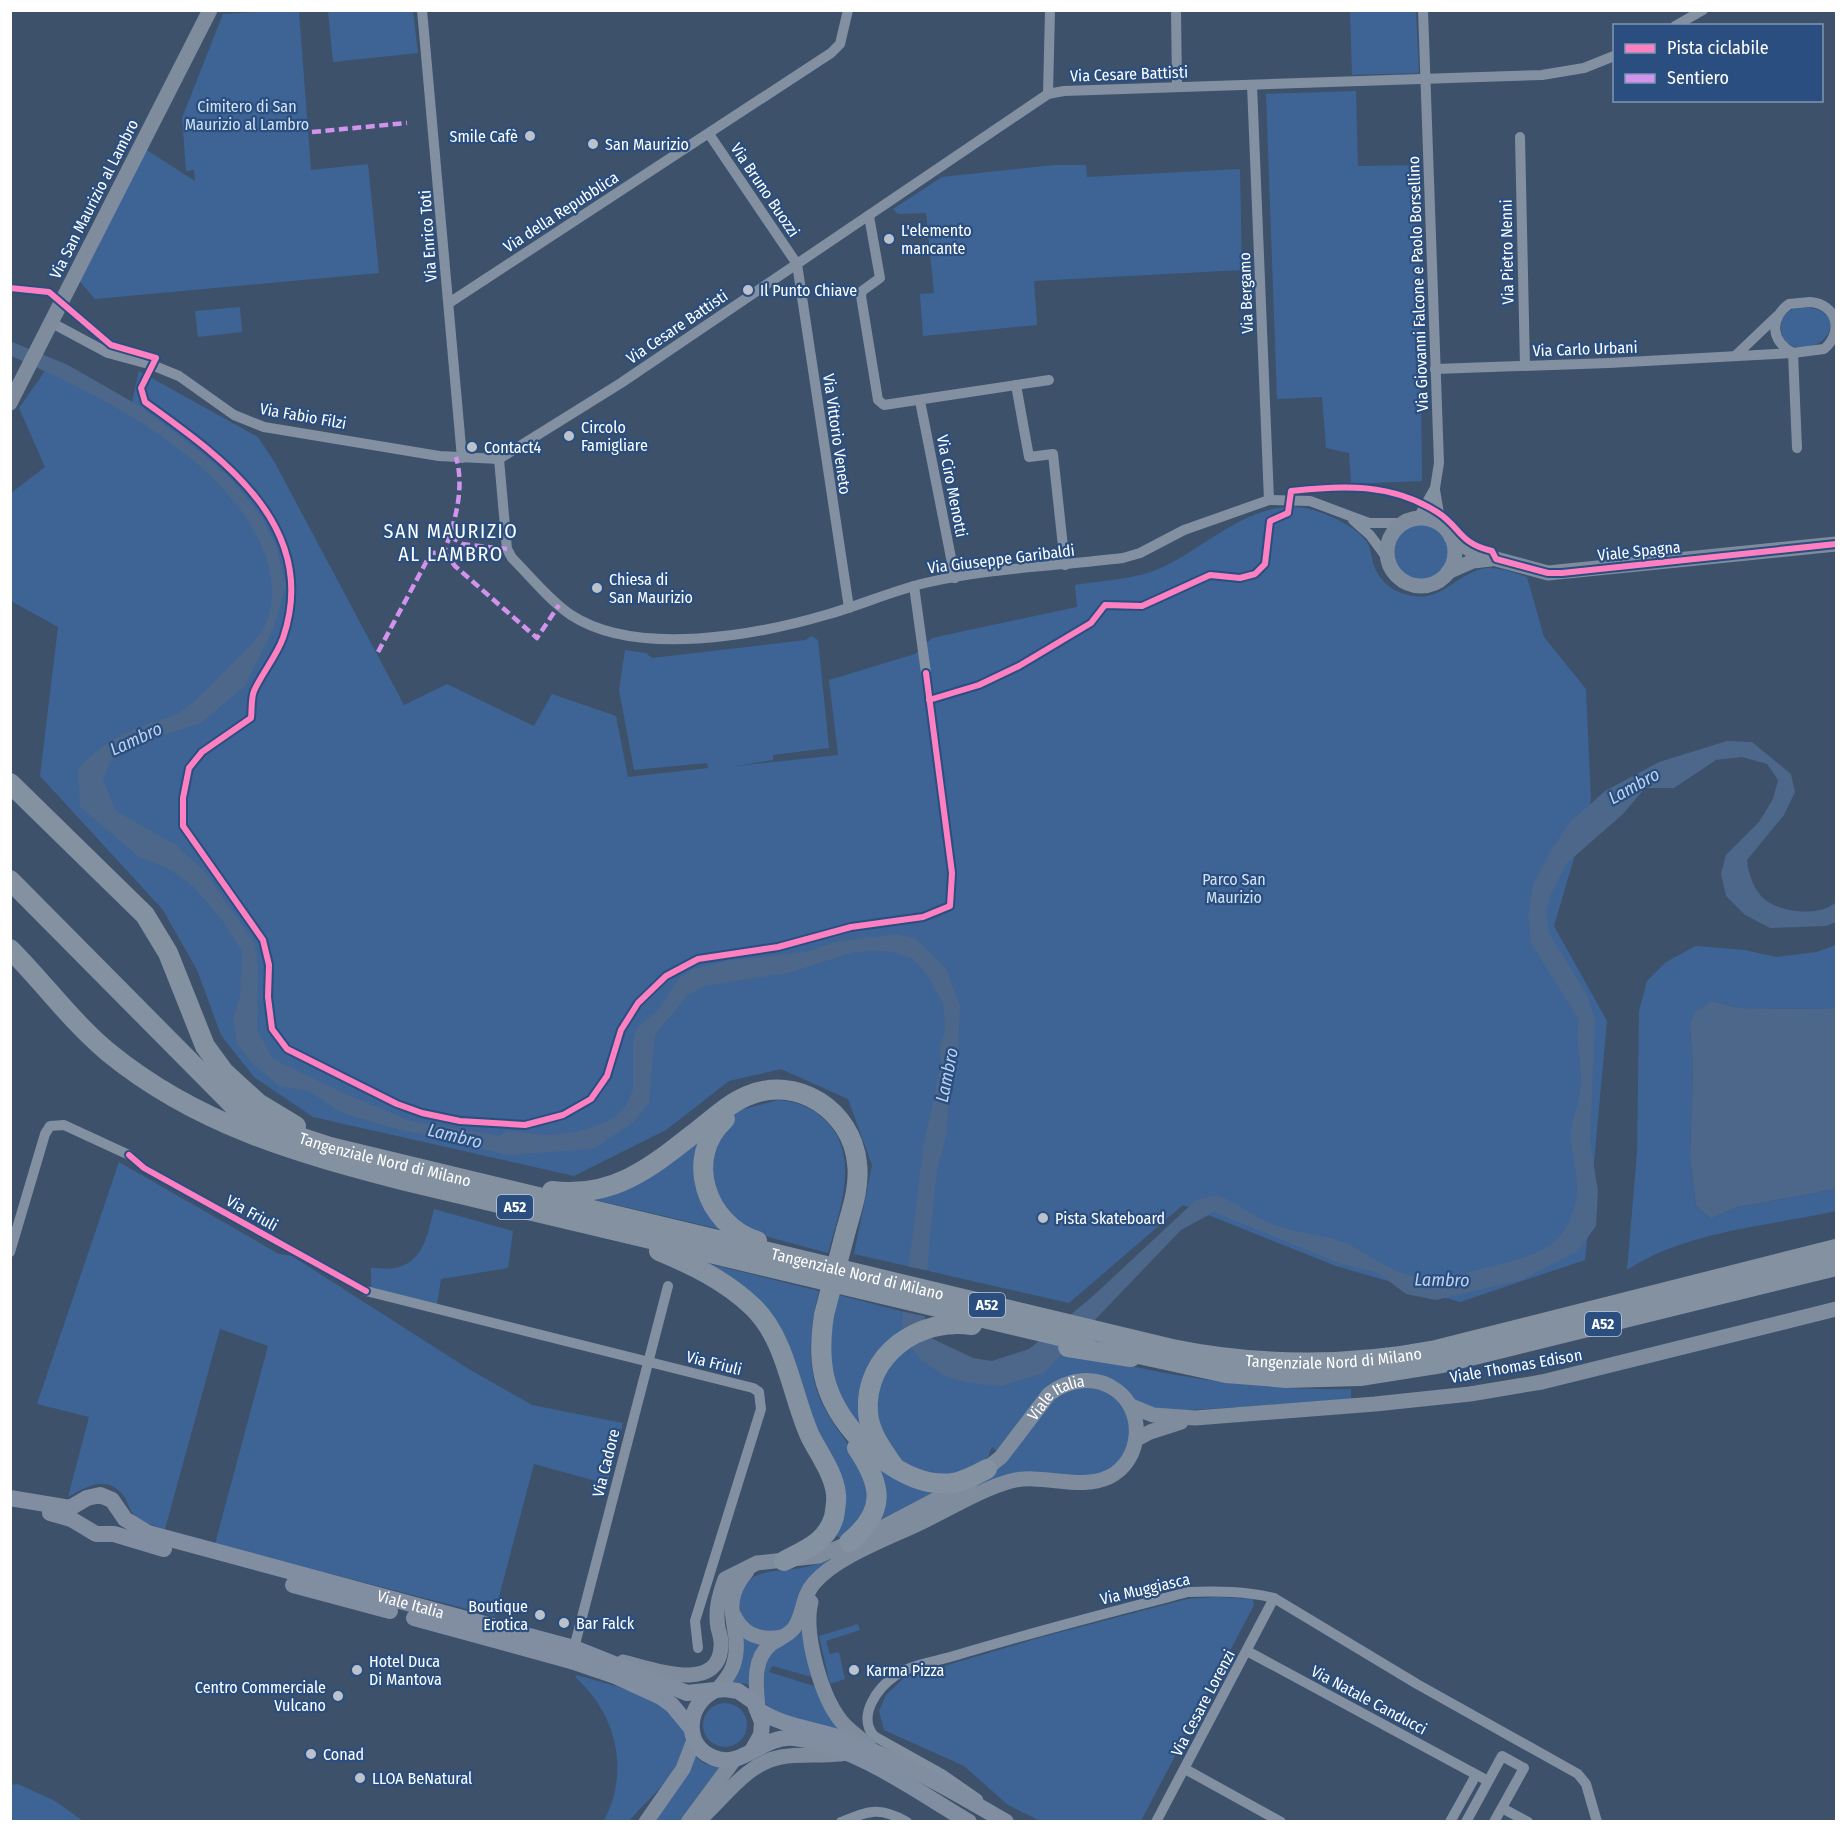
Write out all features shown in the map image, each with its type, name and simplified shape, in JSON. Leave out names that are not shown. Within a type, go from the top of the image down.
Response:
[{"type":"highway","points":[[10,783],[144,915],[168,953],[205,1046],[238,1087],[264,1108],[299,1127],[353,1144],[391,1161],[435,1163],[552,1191],[592,1192],[628,1180],[646,1170],[729,1105],[748,1095],[769,1090],[791,1091],[812,1097],[830,1109],[852,1138],[858,1178],[814,1345],[824,1395],[839,1423],[870,1467],[878,1492],[874,1513],[861,1532],[849,1542]]},
{"type":"highway","name":"Tangenziale Nord di Milano","points":[[10,880],[239,1111],[269,1127],[305,1140],[895,1285]]},
{"type":"highway","name":"Tangenziale Nord di Milano","points":[[10,950],[68,1015],[107,1051],[164,1090],[236,1130],[307,1156],[624,1233],[895,1285]]},
{"type":"highway","points":[[843,1229],[851,1166],[846,1140],[831,1119],[810,1104],[779,1096],[750,1101],[722,1121],[708,1142],[702,1170],[708,1197],[722,1220],[732,1229],[756,1241],[895,1285],[934,1294],[1034,1329]]},
{"type":"highway","points":[[624,1233],[638,1244],[703,1270],[754,1308],[775,1339],[802,1417],[836,1494],[833,1520],[827,1532],[813,1546],[784,1561]]},
{"type":"highway","name":"Tangenziale Nord di Milano","points":[[1098,1343],[1172,1349],[1237,1360],[1361,1369],[1836,1249]]},
{"type":"highway","name":"Tangenziale Nord di Milano","points":[[1034,1329],[1098,1343],[1166,1362],[1261,1376],[1443,1363],[1836,1266]]},
{"type":"highway","points":[[821,1313],[821,1346],[829,1392],[855,1433],[881,1460],[914,1477],[937,1483],[964,1480],[987,1469]]},
{"type":"highway","points":[[892,1465],[871,1427],[868,1398],[879,1364],[900,1341],[943,1324],[1034,1329]]},
{"type":"main road","name":"Via San Maurizio al Lambro","points":[[10,403],[39,350],[210,10]]},
{"type":"main road","points":[[1418,518],[1441,525],[1451,537],[1454,557],[1448,572],[1437,582],[1416,585],[1396,575],[1387,558],[1390,538],[1403,523],[1418,518]]},
{"type":"main road","name":"Viale Spagna","points":[[1451,537],[1469,549],[1548,573],[1836,544]]},
{"type":"main road","name":"Viale Spagna","points":[[1448,572],[1473,561],[1496,559]]},
{"type":"main road","name":"Viale Thomas Edison","points":[[1137,1439],[1169,1424],[1196,1418],[1375,1404],[1470,1394],[1542,1382],[1836,1309]]},
{"type":"main road","name":"Viale Italia","points":[[15,1499],[61,1508],[83,1502],[94,1495],[100,1495],[107,1497],[125,1519],[148,1533],[581,1651],[677,1675],[701,1673],[711,1668],[721,1649],[717,1613],[718,1600],[725,1579],[751,1566],[819,1556],[878,1530],[971,1481],[1001,1457],[1049,1394],[1059,1387],[1085,1380],[1098,1382],[1123,1395],[1131,1406]]},
{"type":"main road","points":[[752,1750],[761,1735],[756,1686],[762,1653],[794,1629],[806,1594],[815,1582],[832,1568],[860,1553],[1000,1484],[1027,1479],[1084,1482],[1108,1478],[1127,1463],[1137,1439],[1137,1428],[1131,1406]]},
{"type":"main road","name":"Viale Thomas Edison","points":[[1131,1406],[1153,1415],[1196,1418]]},
{"type":"main road","name":"Viale Italia","points":[[15,1499],[71,1519],[96,1534],[104,1533],[592,1667],[661,1697],[672,1705],[712,1757],[734,1760]]},
{"type":"main road","points":[[83,1502],[79,1519],[83,1526]]},
{"type":"main road","points":[[104,1533],[114,1525],[118,1512],[116,1506]]},
{"type":"main road","points":[[646,1821],[683,1768],[693,1734],[696,1707],[715,1691],[733,1666],[736,1647],[731,1599],[735,1584],[751,1566]]},
{"type":"main road","points":[[815,1582],[808,1620],[823,1686],[839,1718],[850,1732],[884,1756]]},
{"type":"main road","points":[[732,1609],[741,1626],[752,1635],[767,1638],[783,1636]]},
{"type":"main road","name":"Viale Italia","points":[[581,1651],[681,1691],[696,1694],[738,1691],[749,1697],[759,1709],[788,1725],[844,1739],[884,1756],[1005,1821]]},
{"type":"main road","points":[[688,1821],[734,1760],[768,1741],[791,1737],[846,1754],[969,1821]]},
{"type":"main road","points":[[696,1821],[744,1776],[768,1760],[796,1755],[827,1757],[846,1754]]},
{"type":"street","name":"Via Enrico Toti","points":[[422,10],[462,458]]},
{"type":"street","name":"Via della Repubblica","points":[[449,303],[831,53],[840,44],[848,10]]},
{"type":"street","points":[[1048,94],[1050,10]]},
{"type":"street","points":[[1176,10],[1177,87]]},
{"type":"street","points":[[1423,10],[1426,79]]},
{"type":"street","points":[[1678,24],[1703,10]]},
{"type":"street","name":"Via Cesare Battisti","points":[[499,459],[525,446],[621,383],[1048,94],[1064,91],[1542,75],[1584,68],[1613,56]]},
{"type":"street","name":"Via Giovanni Falcone e Paolo Borsellino","points":[[1426,79],[1439,463],[1435,488],[1441,525]]},
{"type":"street","name":"Via Bergamo","points":[[1252,85],[1269,500]]},
{"type":"street","name":"Via Bruno Buozzi","points":[[709,134],[797,264]]},
{"type":"street","name":"Via Pietro Nenni","points":[[1520,137],[1525,366]]},
{"type":"street","points":[[869,216],[880,278],[862,291],[861,296],[878,400],[884,405],[1049,380]]},
{"type":"street","name":"Via Vittorio Veneto","points":[[797,264],[849,608]]},
{"type":"street","points":[[1735,356],[1789,304],[1836,301]]},
{"type":"street","points":[[1777,316],[1774,330],[1779,343],[1793,353],[1815,353],[1834,340],[1836,322],[1831,310],[1819,303]]},
{"type":"street","name":"Via Fabio Filzi","points":[[52,323],[108,353],[152,365],[179,376],[234,415],[264,427],[462,458],[499,459]]},
{"type":"street","points":[[1793,353],[1797,448]]},
{"type":"street","name":"Via Carlo Urbani","points":[[1435,369],[1793,353]]},
{"type":"street","points":[[1016,385],[1029,456],[1053,454],[1065,565]]},
{"type":"street","name":"Via Ciro Menotti","points":[[920,400],[955,578]]},
{"type":"street","name":"Via Giuseppe Garibaldi","points":[[499,459],[506,540],[512,558],[559,605],[580,620],[643,638],[688,639],[757,630],[849,608],[914,586],[955,578],[1065,565],[1140,553],[1184,530],[1269,500],[1310,501],[1369,523],[1403,523]]},
{"type":"street","name":"Via Giovanni Falcone e Paolo Borsellino","points":[[1418,518],[1435,488]]},
{"type":"street","name":"Via Giuseppe Garibaldi","points":[[1348,516],[1370,535],[1387,558]]},
{"type":"street","points":[[914,586],[926,673]]},
{"type":"street","points":[[10,1252],[45,1134],[52,1125],[64,1125],[129,1155]]},
{"type":"street","name":"Via Cadore","points":[[581,1651],[648,1362],[668,1286]]},
{"type":"street","name":"Via Friuli","points":[[366,1291],[753,1388],[761,1398],[761,1409],[695,1621],[698,1648]]},
{"type":"street","name":"Via Muggiasca","points":[[1005,1821],[966,1789],[874,1736],[865,1722],[877,1696],[898,1674],[1037,1632],[1188,1592],[1256,1593],[1274,1598],[1417,1684],[1578,1774],[1586,1784],[1597,1821]]},
{"type":"street","name":"Via Cesare Lorenzi","points":[[1156,1821],[1248,1651],[1274,1598]]},
{"type":"street","name":"Via Natale Canducci","points":[[1248,1651],[1488,1781]]},
{"type":"street","points":[[1466,1821],[1502,1756],[1524,1768],[1494,1821]]},
{"type":"street","points":[[1185,1769],[1281,1821]]},
{"type":"street","points":[[1450,1821],[1476,1775]]},
{"type":"street","points":[[1502,1808],[1528,1821]]},
{"type":"street","points":[[841,1821],[874,1810],[891,1813],[907,1821]]},
{"type":"green space","name":"Cimitero di San Maurizio al Lambro","points":[[299,11],[311,170],[368,164],[379,273],[95,299],[76,277],[145,149],[195,181],[194,170],[186,171],[182,118],[223,14]]},
{"type":"green space","points":[[328,11],[413,11],[418,53],[333,62]]},
{"type":"green space","points":[[1350,11],[1416,11],[1419,73],[1352,75]]},
{"type":"green space","points":[[1356,91],[1358,166],[1419,165],[1422,481],[1351,484],[1349,453],[1326,448],[1322,397],[1277,399],[1266,94]]},
{"type":"green space","points":[[1054,165],[1086,165],[1087,177],[1240,169],[1242,270],[1034,281],[1037,325],[923,336],[920,294],[934,293],[926,213],[898,214],[893,209],[942,177]]},
{"type":"green space","points":[[240,307],[242,332],[198,337],[195,311]]},
{"type":"green space","points":[[1810,308],[1828,316],[1829,331],[1818,344],[1808,347],[1790,345],[1781,330],[1783,319],[1791,310]]},
{"type":"green space","name":"Parco San Maurizio","points":[[50,364],[131,407],[139,371],[258,437],[275,463],[404,705],[447,684],[534,726],[552,694],[616,716],[628,777],[708,768],[707,763],[634,770],[619,690],[625,650],[646,653],[652,658],[806,640],[811,636],[818,640],[829,748],[773,755],[773,760],[736,766],[838,755],[829,680],[915,654],[932,638],[1077,607],[1075,585],[1127,578],[1156,570],[1177,560],[1237,523],[1278,508],[1301,508],[1325,514],[1353,529],[1367,542],[1373,563],[1383,581],[1394,589],[1413,596],[1433,595],[1468,574],[1487,568],[1502,569],[1527,577],[1544,637],[1586,689],[1591,800],[1554,926],[1607,1021],[1585,1260],[1460,1302],[1336,1266],[1183,1205],[1069,1303],[854,1254],[872,1165],[848,1099],[781,1069],[729,1081],[666,1130],[574,1176],[313,1117],[254,1077],[221,1035],[197,970],[163,910],[40,776],[58,627],[11,601],[11,493],[45,467],[19,408]]},
{"type":"green space","points":[[1416,524],[1426,524],[1441,532],[1447,541],[1449,552],[1447,563],[1441,572],[1426,580],[1416,580],[1405,575],[1398,568],[1393,557],[1393,547],[1398,536],[1405,529]]},
{"type":"green space","points":[[1836,945],[1836,1006],[1831,1009],[1739,1008],[1712,1001],[1690,1027],[1693,1069],[1690,1155],[1696,1206],[1711,1219],[1734,1208],[1836,1189],[1836,1211],[1701,1238],[1675,1246],[1627,1270],[1637,1153],[1639,1011],[1647,981],[1666,962],[1696,946],[1745,950],[1776,957],[1816,952]]},
{"type":"green space","points":[[778,1100],[805,1106],[821,1117],[837,1136],[843,1152],[844,1186],[828,1253],[739,1229],[710,1189],[717,1132],[740,1110]]},
{"type":"green space","points":[[704,1132],[708,1213],[719,1229],[592,1199]]},
{"type":"green space","points":[[119,1162],[279,1254],[292,1256],[467,1368],[532,1405],[623,1423],[607,1484],[534,1464],[494,1616],[215,1544],[268,1346],[220,1329],[165,1529],[137,1518],[123,1495],[110,1485],[89,1486],[68,1497],[89,1417],[37,1404]]},
{"type":"green space","points":[[434,1209],[513,1231],[508,1268],[441,1279],[437,1305],[371,1288],[371,1268],[399,1267],[415,1258],[424,1244]]},
{"type":"green space","points":[[706,1263],[819,1291],[813,1318],[811,1345],[816,1386],[829,1415],[861,1466],[870,1501],[851,1532],[839,1538],[834,1533],[814,1432],[798,1377]]},
{"type":"green space","points":[[835,1294],[904,1312],[905,1330],[883,1348],[868,1438],[851,1421],[828,1367]]},
{"type":"green space","points":[[909,1343],[1024,1378],[1043,1373],[1064,1351],[1206,1380],[1277,1387],[1351,1389],[1351,1400],[1159,1412],[1081,1374],[996,1451],[992,1447],[986,1462],[975,1469],[939,1476],[902,1463],[877,1430],[873,1391],[903,1346]]},
{"type":"green space","points":[[1085,1384],[1120,1397],[1132,1422],[1128,1455],[1100,1477],[1035,1475],[836,1560],[782,1632],[755,1631],[745,1620],[740,1609],[740,1599],[743,1589],[755,1577],[763,1573],[801,1568],[832,1559],[968,1487],[1054,1396]]},
{"type":"green space","points":[[875,1459],[942,1489],[875,1527]]},
{"type":"green space","points":[[1215,1597],[1253,1599],[1254,1605],[1141,1821],[1040,1821],[1008,1805],[964,1766],[884,1730],[879,1711],[886,1695],[904,1678],[1042,1637],[1187,1599]]},
{"type":"green space","points":[[858,1624],[860,1630],[826,1641],[830,1654],[839,1652],[845,1679],[830,1684],[819,1636]]},
{"type":"green space","points":[[803,1627],[812,1677],[772,1666],[769,1672],[814,1686],[821,1691],[847,1733],[789,1718],[769,1707],[764,1700],[761,1666],[778,1645]]},
{"type":"green space","points":[[738,1630],[767,1643],[753,1690],[747,1684],[728,1681]]},
{"type":"green space","points":[[577,1675],[656,1702],[672,1713],[683,1727],[685,1745],[677,1766],[629,1821],[604,1821],[612,1802],[616,1783],[615,1744],[601,1708],[575,1677]]},
{"type":"green space","points":[[725,1703],[741,1709],[747,1725],[741,1741],[725,1747],[709,1741],[703,1725],[709,1709]]},
{"type":"green space","points":[[694,1755],[703,1763],[719,1768],[679,1821],[652,1822]]},
{"type":"green space","points":[[18,1784],[55,1801],[83,1821],[11,1821],[11,1785]]},
{"type":"water","name":"Lambro","points":[[10,341],[68,365],[143,408],[230,478],[261,516],[276,545],[286,586],[273,629],[245,686],[201,723],[149,740],[111,761],[103,779],[116,811],[176,845],[205,872],[255,943],[258,967],[257,1030],[273,1059],[346,1094],[408,1120],[499,1136],[507,1131],[547,1135],[576,1132],[607,1122],[627,1104],[633,1089],[633,1041],[636,1029],[659,1009],[679,978],[693,969],[731,960],[806,952],[835,942],[895,934],[915,938],[946,968],[960,1006],[958,1056],[950,1089],[946,1137],[937,1171],[924,1315],[931,1338],[973,1358],[992,1361],[1029,1349],[1092,1297],[1196,1200],[1207,1197],[1223,1198],[1279,1226],[1340,1241],[1397,1271],[1418,1276],[1444,1276],[1483,1269],[1528,1256],[1554,1242],[1566,1227],[1575,1206],[1577,1178],[1571,1135],[1581,1083],[1579,1020],[1531,943],[1528,915],[1533,884],[1553,847],[1571,821],[1605,791],[1659,762],[1727,741],[1752,742],[1791,774],[1795,792],[1784,815],[1747,860],[1750,876],[1760,895],[1771,904],[1780,907],[1811,911],[1821,910],[1836,902],[1836,922],[1826,926],[1770,928],[1745,915],[1726,896],[1721,874],[1726,855],[1759,822],[1773,799],[1778,780],[1767,764],[1742,757],[1716,760],[1674,788],[1645,788],[1623,814],[1567,863],[1550,896],[1546,914],[1549,933],[1586,993],[1595,1020],[1590,1141],[1598,1191],[1596,1226],[1578,1251],[1522,1280],[1436,1300],[1406,1294],[1378,1273],[1341,1264],[1214,1212],[1181,1230],[1044,1373],[1001,1386],[967,1383],[943,1375],[921,1360],[910,1346],[902,1323],[923,1147],[941,1065],[940,1047],[945,1029],[943,1003],[927,975],[912,958],[888,951],[854,952],[788,973],[705,986],[687,996],[655,1035],[649,1103],[634,1122],[594,1149],[507,1155],[378,1124],[340,1112],[309,1091],[279,1086],[254,1065],[237,1044],[233,1019],[240,996],[242,952],[224,923],[194,887],[169,869],[139,857],[80,807],[78,768],[116,738],[180,712],[208,689],[255,640],[265,625],[272,597],[271,578],[263,550],[245,517],[220,486],[190,458],[156,432],[119,410],[82,389],[11,356]]},
{"type":"water","points":[[1712,1001],[1739,1008],[1831,1009],[1836,1006],[1836,1189],[1734,1208],[1711,1219],[1696,1206],[1690,1155],[1693,1069],[1690,1027],[1694,1013]]},
{"type":"pier","points":[[905,1266],[930,1271],[928,1317],[901,1311]]},
{"type":"marked path","points":[[312,132],[407,123]]},
{"type":"marked path","points":[[378,652],[431,553],[444,552],[458,505],[459,469],[456,457]]},
{"type":"marked path","points":[[450,536],[462,544],[507,549]]},
{"type":"marked path","points":[[444,552],[455,566],[537,638],[559,605]]},
{"type":"cycle path","points":[[10,288],[49,292],[111,345],[156,358],[141,388],[145,402],[205,447],[233,472],[258,499],[277,529],[288,562],[291,598],[283,638],[254,691],[251,718],[202,752],[189,768],[183,798],[183,826],[263,940],[269,965],[268,997],[272,1029],[287,1049],[397,1104],[422,1113],[460,1121],[525,1125],[563,1115],[591,1099],[607,1076],[621,1030],[638,1003],[666,976],[698,959],[778,947],[851,927],[923,917],[950,906],[952,873],[926,673]]},
{"type":"cycle path","points":[[929,700],[979,685],[1019,666],[1091,623],[1105,605],[1142,606],[1210,575],[1240,578],[1255,574],[1265,564],[1270,521],[1288,513],[1291,491],[1348,487],[1366,488],[1402,496],[1437,512],[1472,544],[1492,551],[1496,559],[1548,573],[1836,544]]},
{"type":"cycle path","points":[[129,1155],[144,1168],[366,1291]]},
{"type":"place","name":"Smile Cafè","points":[[530,136]]},
{"type":"place","name":"San Maurizio","points":[[593,144]]},
{"type":"place","name":"L'elemento mancante","points":[[889,239]]},
{"type":"place","name":"Il Punto Chiave","points":[[748,290]]},
{"type":"place","name":"Circolo Famigliare","points":[[569,436]]},
{"type":"place","name":"Contact4","points":[[472,447]]},
{"type":"place","name":"Chiesa di San Maurizio","points":[[597,588]]},
{"type":"place","name":"Pista Skateboard","points":[[1043,1218]]},
{"type":"place","name":"Boutique Erotica","points":[[540,1615]]},
{"type":"place","name":"Bar Falck","points":[[564,1623]]},
{"type":"place","name":"Hotel Duca Di Mantova","points":[[357,1670]]},
{"type":"place","name":"Karma Pizza","points":[[854,1670]]},
{"type":"place","name":"Centro Commerciale Vulcano","points":[[338,1696]]},
{"type":"place","name":"Conad","points":[[311,1754]]},
{"type":"place","name":"LLOA BeNatural","points":[[360,1778]]},
{"type":"district","name":"SAN MAURIZIO AL LAMBRO","points":[[451,542]]}]
